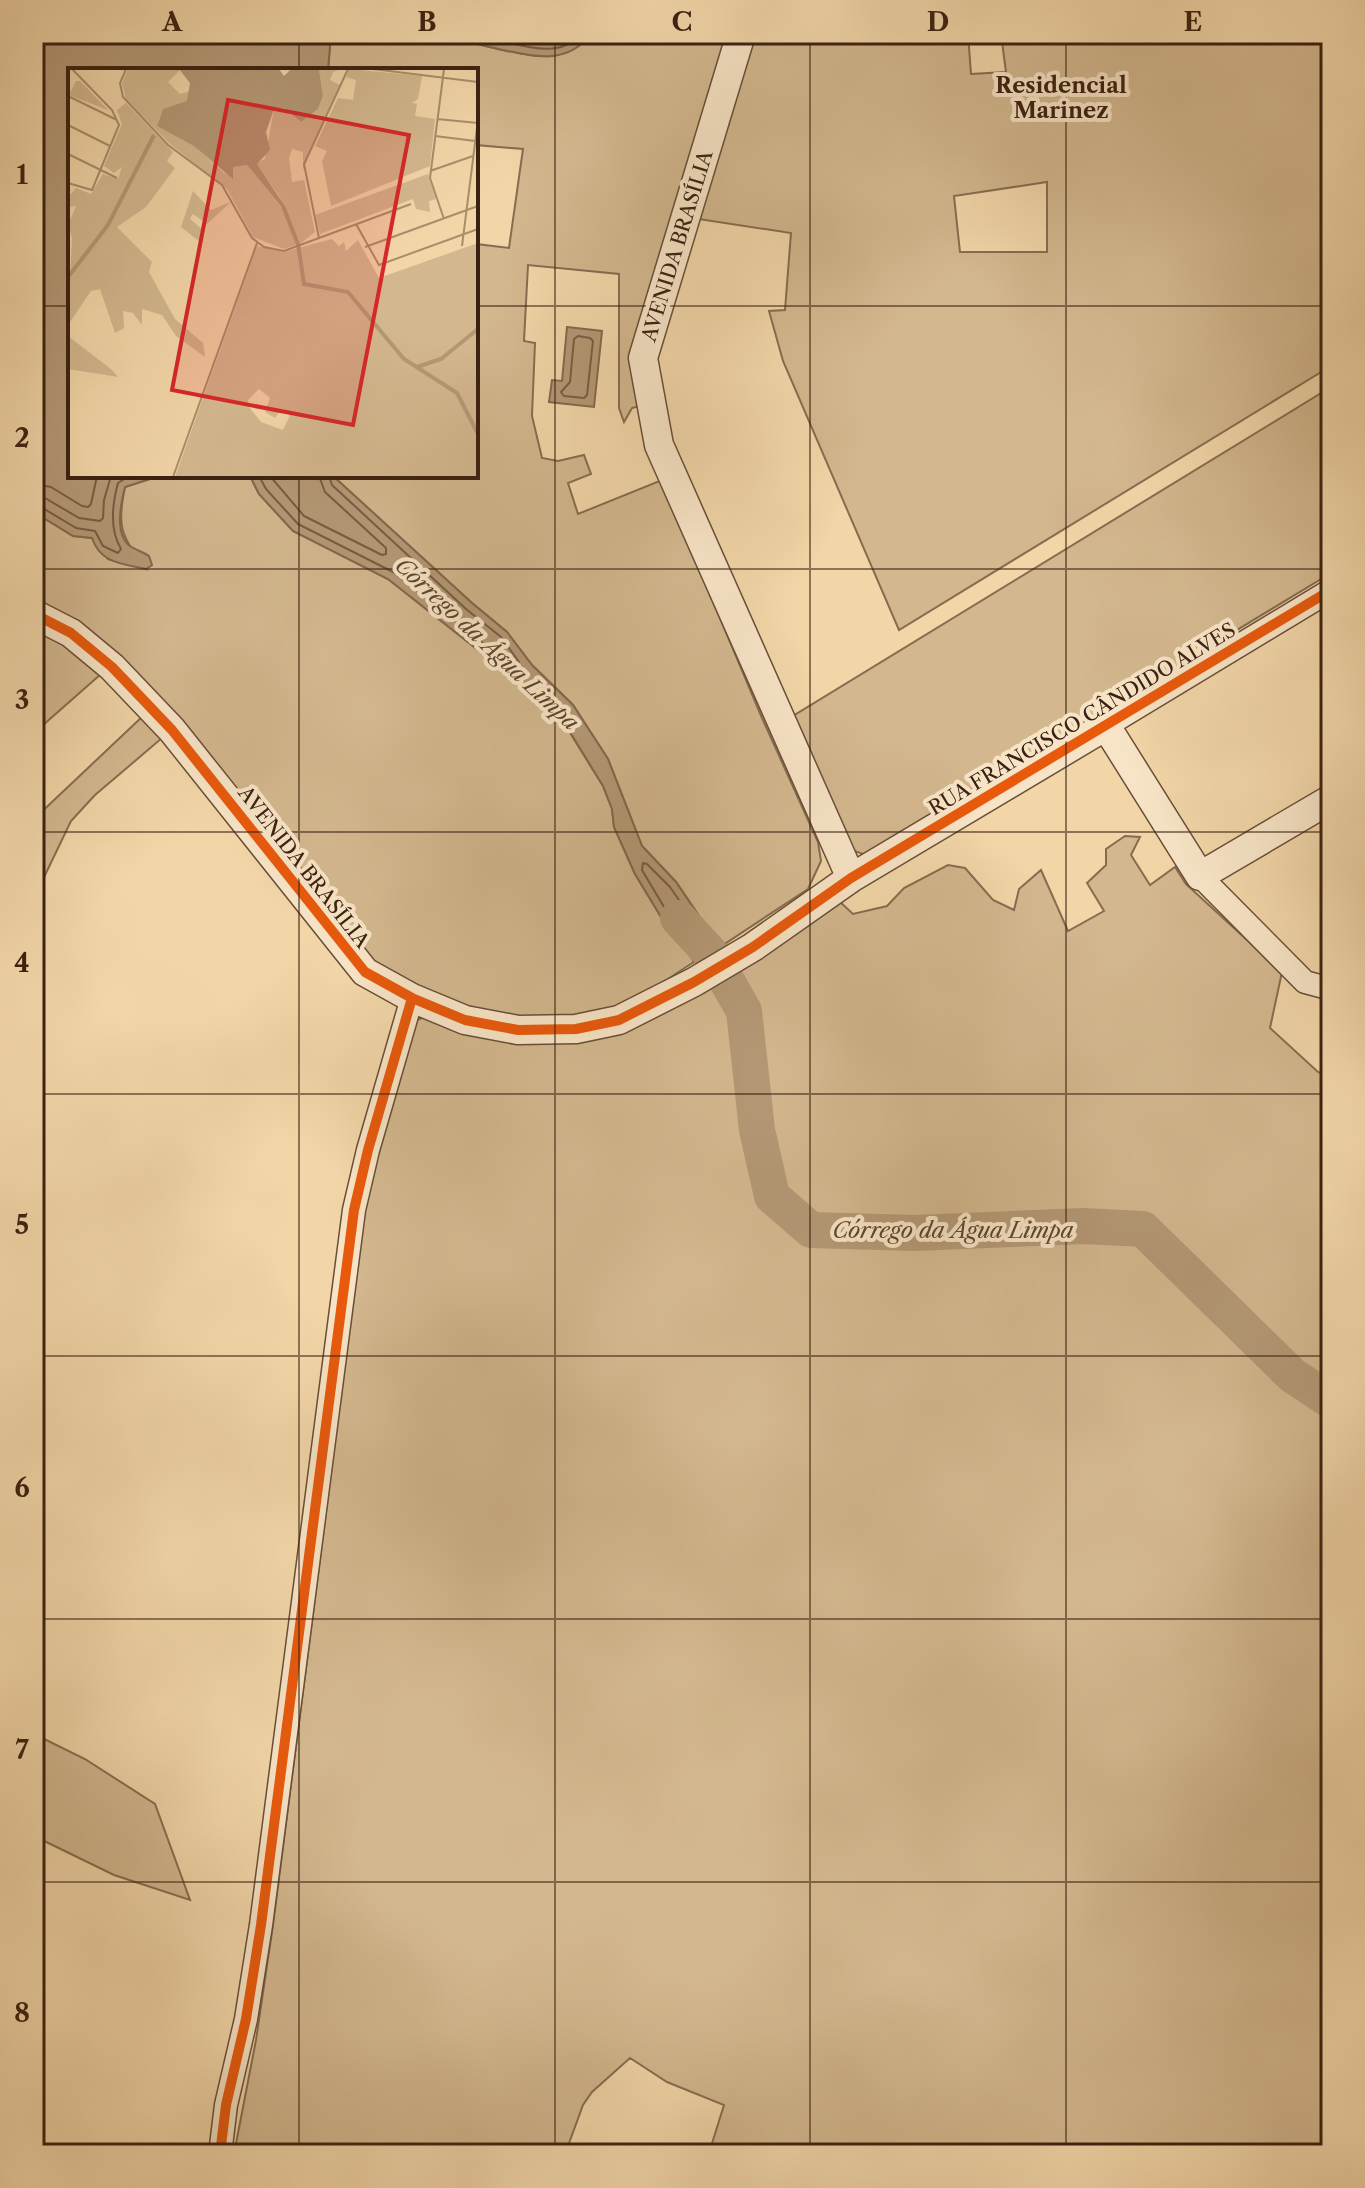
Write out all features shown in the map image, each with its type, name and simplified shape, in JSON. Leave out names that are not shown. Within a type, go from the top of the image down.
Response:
[{"type":"street","name":"AVENIDA BRASÍLIA","points":[[34,614],[71,633],[112,667],[172,730],[365,972],[412,998],[465,1020],[518,1030],[576,1029],[619,1020],[694,982],[753,947],[851,878],[659,445],[643,358],[741,34]]},
{"type":"street","name":"RUA FRANCISCO CÂNDIDO ALVES","points":[[851,878],[1331,590]]},
{"type":"street","points":[[1106,726],[1200,876],[1305,982],[1331,989]]},
{"type":"street","points":[[1200,876],[1331,799]]},
{"type":"street","points":[[220,2154],[226,2105],[246,2019],[261,1925],[354,1210],[412,998]]},
{"type":"shaded area","points":[[331,34],[457,34],[482,45],[548,56],[571,51],[591,34],[731,34],[640,406],[632,408],[624,422],[619,408],[619,274],[528,265],[524,341],[535,343],[532,416],[542,458],[558,461],[584,455],[591,474],[568,483],[578,514],[662,480],[818,842],[821,861],[808,889],[720,947],[676,882],[642,846],[608,759],[573,705],[532,665],[507,632],[335,478],[478,478],[478,244],[509,248],[523,149],[478,145],[478,68],[328,68]]},
{"type":"shaded area","points":[[747,34],[968,34],[971,74],[1006,72],[1001,34],[1331,34],[1331,366],[899,630],[783,361],[769,311],[785,310],[791,233],[692,218]],"holes":[[[1047,182],[1047,252],[960,252],[954,196]]]},
{"type":"shaded area","points":[[1331,387],[1331,573],[866,855],[854,851],[793,716]]},
{"type":"shaded area","points":[[153,478],[251,478],[259,494],[293,531],[388,579],[535,695],[567,728],[603,786],[612,809],[614,827],[635,874],[661,917],[681,937],[694,962],[644,995],[614,1010],[592,1016],[545,1020],[495,1015],[449,1002],[414,987],[374,963],[77,622],[34,599],[34,512],[73,536],[92,538],[108,559],[146,569],[123,531],[121,513],[125,487]]},
{"type":"shaded area","points":[[34,626],[62,640],[101,674],[34,733]]},
{"type":"shaded area","points":[[143,716],[162,738],[95,795],[71,821],[34,898],[34,819]]},
{"type":"shaded area","points":[[1125,836],[1140,837],[1131,855],[1150,885],[1175,867],[1186,884],[1282,972],[1270,1028],[1318,1072],[1331,1077],[1331,2154],[711,2154],[724,2105],[667,2082],[630,2058],[592,2092],[583,2105],[565,2154],[234,2154],[256,2040],[273,1925],[365,1208],[386,1118],[417,1020],[427,1016],[580,1038],[838,900],[853,914],[887,906],[904,888],[948,865],[965,868],[993,900],[1014,910],[1019,889],[1041,870],[1068,931],[1104,911],[1087,883],[1106,865],[1106,849]]},
{"type":"shaded area","points":[[34,1734],[85,1759],[155,1804],[190,1900],[114,1875],[34,1836]]},
{"type":"water","points":[[34,34],[331,34],[328,68],[68,68],[68,478],[153,478],[125,487],[120,526],[125,541],[149,556],[152,565],[146,569],[113,561],[100,553],[92,538],[73,536],[34,512]]},
{"type":"water","points":[[457,34],[591,34],[571,51],[560,55],[536,56],[482,45]]},
{"type":"water","points":[[567,327],[602,331],[594,407],[549,402],[552,380],[562,381]]},
{"type":"water","points":[[251,478],[335,478],[507,632],[532,665],[573,705],[608,759],[642,846],[676,882],[720,947],[694,962],[681,937],[661,917],[635,874],[614,827],[612,809],[603,786],[567,727],[535,695],[388,579],[293,531],[259,494]]},
{"type":"waterway","name":"Córrego da Água Limpa","points":[[678,918],[712,955],[744,1011],[757,1130],[772,1196],[811,1230],[915,1233],[1083,1226],[1143,1229],[1292,1375],[1331,1401]]},
{"type":"cycle path","points":[[34,614],[71,633],[112,667],[172,730],[365,972],[412,998],[465,1020],[518,1030],[576,1029],[619,1020],[694,982],[753,947],[851,878],[1331,590]]},
{"type":"cycle path","points":[[220,2154],[226,2105],[246,2019],[261,1925],[354,1210],[412,998]]},
{"type":"district","name":"Residencial Marinez","points":[[1061,98]]}]
